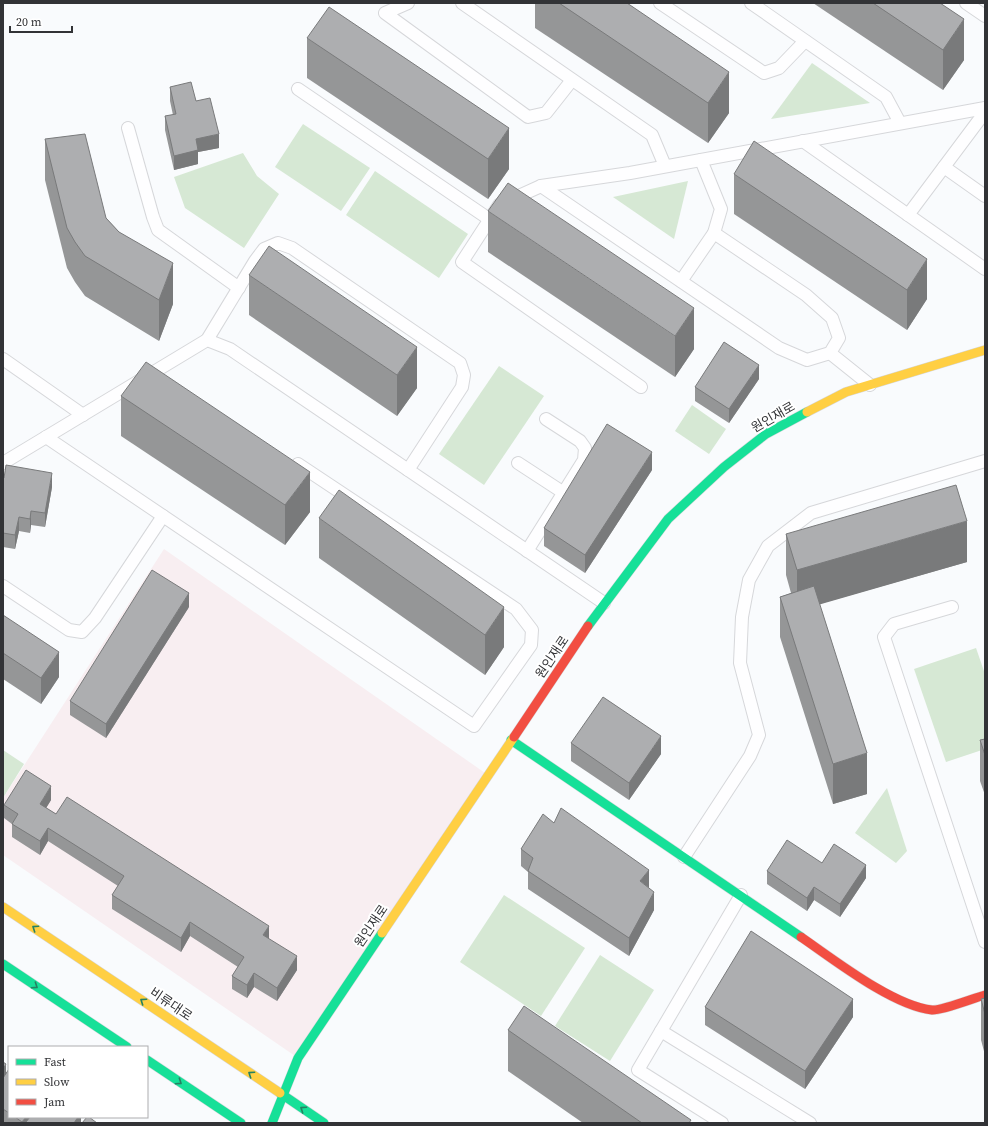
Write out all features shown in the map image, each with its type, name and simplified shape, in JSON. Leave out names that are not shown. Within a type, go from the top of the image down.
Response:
[{"type":"main road","name":"원인재로","points":[[272,1123],[298,1058],[604,603],[668,519],[724,467],[766,434],[846,392],[985,350]]},
{"type":"main road","points":[[511,740],[863,979],[908,1004],[933,1010],[985,995]]},
{"type":"main road","name":"비류대로","points":[[3,907],[324,1123]]},
{"type":"main road","points":[[3,964],[126,1046]]},
{"type":"main road","points":[[148,1061],[241,1123]]},
{"type":"lane","points":[[408,3],[385,13],[528,117],[546,114],[572,80]]},
{"type":"lane","points":[[462,3],[652,135],[665,166]]},
{"type":"lane","points":[[660,3],[764,73],[779,68],[805,41]]},
{"type":"lane","points":[[751,3],[886,97],[900,123]]},
{"type":"lane","points":[[966,3],[985,16]]},
{"type":"lane","points":[[298,89],[489,219]]},
{"type":"lane","points":[[641,387],[462,262],[499,205],[541,186],[701,160],[985,108]]},
{"type":"lane","points":[[908,215],[985,112]]},
{"type":"lane","points":[[128,128],[158,230],[239,288]]},
{"type":"lane","points":[[803,141],[985,269]]},
{"type":"lane","points":[[681,281],[714,233],[721,209],[701,160]]},
{"type":"lane","points":[[944,167],[985,196]]},
{"type":"lane","points":[[541,186],[779,348],[807,360],[830,353],[839,338],[832,318],[806,295],[714,233]]},
{"type":"lane","points":[[3,463],[207,340],[264,249],[278,243],[292,248],[460,363],[464,375],[462,387],[408,470]]},
{"type":"lane","points":[[207,340],[230,349],[604,603]]},
{"type":"lane","points":[[830,353],[870,384]]},
{"type":"lane","points":[[3,359],[83,415]]},
{"type":"lane","points":[[157,371],[171,380]]},
{"type":"lane","points":[[527,551],[584,460],[585,448],[580,441],[546,419]]},
{"type":"lane","points":[[46,437],[474,726],[532,645],[532,630],[516,610],[290,459]]},
{"type":"lane","points":[[684,857],[750,756],[759,735],[740,663],[742,617],[749,580],[768,546],[811,513],[985,461]]},
{"type":"lane","points":[[518,463],[564,492]]},
{"type":"lane","points":[[3,586],[69,630],[82,632],[95,618],[163,516]]},
{"type":"lane","points":[[952,607],[894,624],[884,637],[985,942]]},
{"type":"lane","points":[[722,1123],[638,1070],[740,895]]},
{"type":"lane","points":[[661,1031],[810,1123]]},
{"type":"shaded area","points":[[164,549],[488,775],[298,1058],[3,855],[3,798]]},
{"type":"green space","points":[[812,63],[870,103],[771,119]]},
{"type":"green space","points":[[303,124],[370,168],[341,211],[275,167]]},
{"type":"green space","points":[[243,153],[257,176],[279,194],[244,248],[185,208],[174,177]]},
{"type":"green space","points":[[375,171],[468,234],[439,278],[346,215]]},
{"type":"green space","points":[[688,181],[674,239],[613,197]]},
{"type":"green space","points":[[499,366],[544,396],[484,485],[439,454]]},
{"type":"green space","points":[[692,405],[726,429],[709,454],[675,431]]},
{"type":"green space","points":[[976,648],[985,674],[985,749],[946,762],[914,669]]},
{"type":"green space","points":[[3,750],[24,764],[3,798]]},
{"type":"green space","points":[[887,788],[907,851],[896,863],[855,833]]},
{"type":"green space","points":[[504,895],[585,948],[541,1016],[460,962]]},
{"type":"green space","points":[[600,955],[654,990],[610,1061],[555,1026]]},
{"type":"building","points":[[559,3],[627,3],[729,72],[708,103]]},
{"type":"building","points":[[873,3],[940,3],[964,19],[943,50]]},
{"type":"building","points":[[329,7],[509,128],[488,159],[307,38]]},
{"type":"building","points":[[191,82],[196,101],[210,98],[219,134],[196,139],[198,150],[174,156],[165,116],[176,114],[170,87]]},
{"type":"building","points":[[85,134],[106,218],[119,232],[173,263],[159,300],[85,256],[67,228],[45,139]]},
{"type":"building","points":[[754,141],[927,259],[907,290],[734,174]]},
{"type":"building","points":[[508,183],[694,308],[675,336],[488,211]]},
{"type":"building","points":[[269,246],[417,347],[397,375],[249,275]]},
{"type":"building","points":[[724,342],[759,365],[729,409],[695,387]]},
{"type":"building","points":[[146,362],[310,472],[285,505],[121,396]]},
{"type":"building","points":[[607,424],[652,452],[585,555],[544,528]]},
{"type":"building","points":[[6,465],[52,473],[45,513],[31,511],[30,519],[19,517],[15,535],[3,533],[3,478]]},
{"type":"building","points":[[956,485],[967,521],[797,570],[786,534]]},
{"type":"building","points":[[339,490],[504,607],[485,635],[319,518]]},
{"type":"building","points":[[152,570],[189,593],[106,724],[70,701]]},
{"type":"building","points":[[814,586],[867,753],[833,764],[780,597]]},
{"type":"building","points":[[3,615],[59,652],[41,678],[3,653]]},
{"type":"building","points":[[603,697],[661,736],[629,783],[571,743]]},
{"type":"building","points":[[985,739],[985,755],[980,740]]},
{"type":"building","points":[[26,770],[51,786],[40,804],[56,814],[67,797],[269,926],[263,935],[297,956],[277,988],[254,973],[247,985],[232,976],[244,957],[190,922],[181,938],[112,895],[124,876],[48,828],[40,841],[12,824],[18,814],[4,805]]},
{"type":"building","points":[[561,808],[649,870],[640,881],[654,892],[629,938],[528,871],[533,858],[521,849],[543,814],[554,823]]},
{"type":"building","points":[[787,840],[822,863],[834,844],[866,865],[840,904],[814,887],[807,898],[767,871]]},
{"type":"building","points":[[751,931],[853,999],[805,1071],[705,1007]]},
{"type":"building","points":[[985,998],[985,1014],[981,999]]},
{"type":"building","points":[[524,1006],[691,1120],[689,1123],[642,1123],[508,1030]]},
{"type":"building","points":[[3,1062],[6,1064],[3,1069]]},
{"type":"building","points":[[8,1070],[8,1112],[3,1109],[3,1078]]},
{"type":"building","points":[[16,1118],[25,1118],[22,1122]]},
{"type":"building","points":[[29,1118],[77,1118],[74,1123],[26,1122]]},
{"type":"building","points":[[86,1118],[90,1118],[97,1123],[82,1123]]},
{"type":"traffic: fast","points":[[588,626],[668,519],[724,467],[766,434],[807,412]]},
{"type":"traffic: fast","points":[[511,740],[801,937]]},
{"type":"traffic: fast","points":[[272,1123],[298,1058],[382,933]]},
{"type":"traffic: fast","points":[[3,964],[126,1046]]},
{"type":"traffic: fast","points":[[148,1061],[241,1123]]},
{"type":"traffic: fast","points":[[280,1093],[324,1123]]},
{"type":"traffic: slow","points":[[807,412],[846,392],[985,350]]},
{"type":"traffic: slow","points":[[382,933],[514,737]]},
{"type":"traffic: slow","points":[[3,907],[280,1093]]},
{"type":"traffic: jam","points":[[514,737],[588,626]]},
{"type":"traffic: jam","points":[[801,937],[846,969],[882,991],[916,1007],[936,1010],[985,995]]}]
